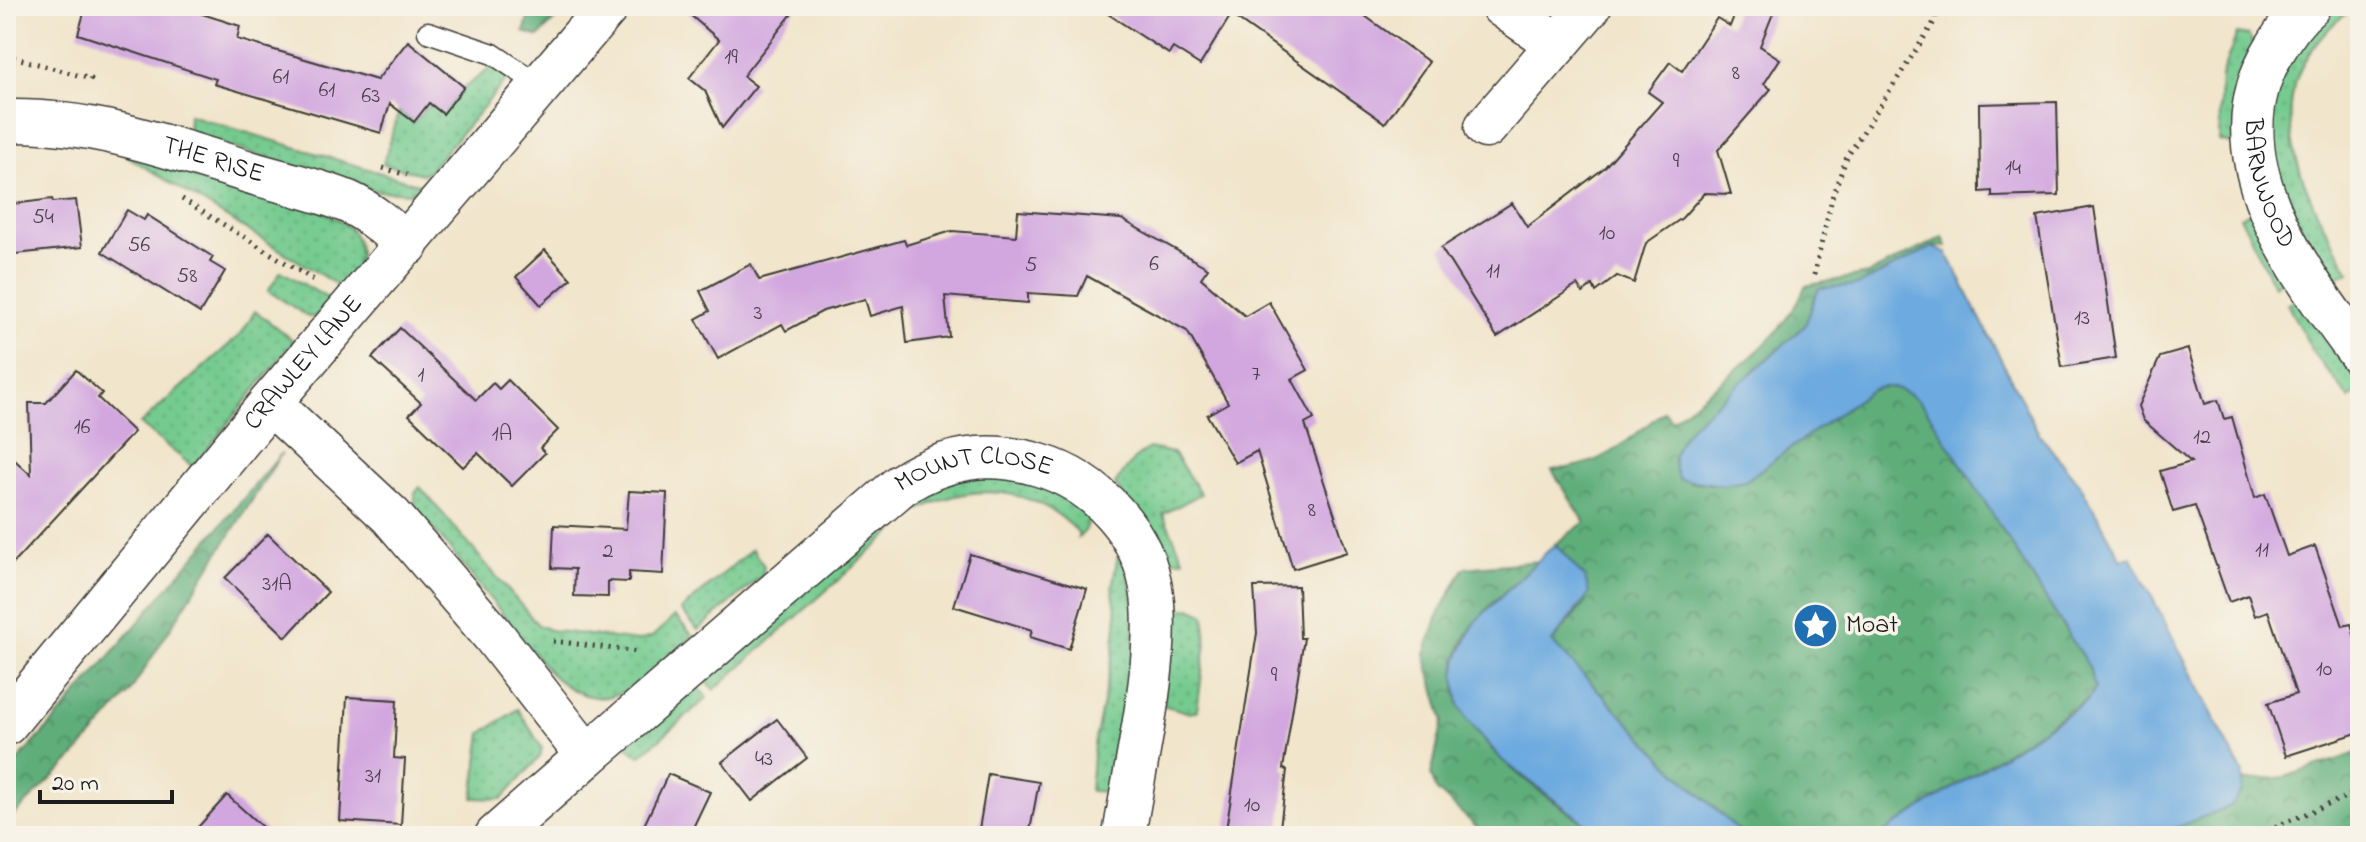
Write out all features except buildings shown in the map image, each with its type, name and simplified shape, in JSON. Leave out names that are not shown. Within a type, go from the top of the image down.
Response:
[{"type":"street","name":"CRAWLEY LANE","points":[[6,724],[270,403],[608,6]]},
{"type":"street","points":[[1502,6],[1557,44]]},
{"type":"street","points":[[1486,127],[1590,6]]},
{"type":"street","name":"BARNWOOD","points":[[2309,6],[2298,15],[2266,64],[2252,119],[2258,178],[2276,225],[2309,282],[2360,354]]},
{"type":"street","name":"THE RISE","points":[[6,121],[73,124],[156,143],[348,202],[376,218],[407,245]]},
{"type":"street","points":[[270,403],[391,516],[493,635],[587,756]]},
{"type":"street","name":"MOUNT CLOSE","points":[[496,836],[873,508],[928,468],[958,458],[993,457],[1055,470],[1084,485],[1110,508],[1130,533],[1145,562],[1153,596],[1148,680],[1124,836]]},
{"type":"lane","points":[[428,32],[493,54],[541,86]]},
{"type":"path","points":[[1814,275],[1829,206],[1847,157],[1936,19],[1936,6]]},
{"type":"path","points":[[179,197],[355,305]]},
{"type":"path","points":[[493,635],[700,659]]},
{"type":"path","points":[[2253,836],[2360,791]]},
{"type":"green space","points":[[532,6],[567,6],[539,37],[524,32]]},
{"type":"green space","points":[[2331,6],[2359,6],[2333,24],[2313,48],[2298,75],[2291,104],[2291,133],[2308,191],[2350,272],[2331,278],[2306,243],[2286,202],[2272,158],[2268,115],[2281,75],[2300,36]]},
{"type":"green space","points":[[2237,34],[2248,36],[2255,45],[2237,138],[2230,144],[2219,141],[2221,76]]},
{"type":"green space","points":[[492,67],[508,78],[429,171],[422,174],[383,164],[399,111],[414,122],[429,103],[443,113],[465,87]]},
{"type":"green space","points":[[189,115],[421,185],[410,193],[378,191],[188,134]]},
{"type":"green space","points":[[122,153],[282,196],[339,220],[357,241],[359,255],[355,269],[342,288]]},
{"type":"green space","points":[[2251,211],[2287,278],[2274,286],[2240,216]]},
{"type":"green space","points":[[1943,237],[1947,246],[1932,247],[1859,285],[1816,294],[1805,326],[1692,425],[1679,442],[1689,482],[1722,485],[1745,481],[1868,392],[1885,387],[1910,395],[1930,415],[2089,667],[2095,679],[2094,695],[1879,836],[1744,836],[1672,768],[1552,642],[1585,603],[1585,578],[1555,544],[1585,522],[1552,470],[1571,468],[1601,458],[1664,411],[1672,420],[1766,343],[1795,306],[1805,286],[1868,274]]},
{"type":"green space","points":[[281,271],[327,298],[328,303],[316,317],[309,317],[268,291]]},
{"type":"green space","points":[[2300,297],[2360,382],[2358,392],[2350,399],[2314,354],[2287,304]]},
{"type":"green space","points":[[255,311],[294,341],[193,467],[140,424],[242,333]]},
{"type":"green space","points":[[1149,448],[1173,453],[1201,494],[1163,514],[1184,560],[1165,559],[1115,484],[1134,459]]},
{"type":"green space","points":[[282,453],[128,695],[73,758],[6,823],[6,773],[58,717]]},
{"type":"green space","points":[[945,478],[1040,478],[1091,513],[1085,531],[1078,538],[1078,532],[1060,516],[1020,497],[978,493],[935,503],[914,513],[714,690],[700,674],[901,499]]},
{"type":"green space","points":[[420,487],[538,625],[550,630],[638,641],[652,637],[675,616],[693,636],[625,691],[608,697],[590,697],[571,689],[550,673],[415,506],[415,493]]},
{"type":"green space","points":[[752,549],[764,566],[762,576],[698,630],[681,610]]},
{"type":"green space","points":[[1119,550],[1129,577],[1133,607],[1132,669],[1113,792],[1090,791],[1094,745],[1113,654],[1117,614],[1112,587]]},
{"type":"green space","points":[[1539,561],[1477,621],[1458,655],[1456,687],[1468,717],[1488,746],[1546,796],[1602,836],[1487,836],[1436,790],[1431,775],[1443,720],[1425,654],[1437,618],[1464,568]]},
{"type":"green space","points":[[1191,608],[1205,615],[1206,643],[1197,711],[1190,713],[1163,705],[1171,611]]},
{"type":"green space","points":[[695,682],[707,698],[640,756],[622,743]]},
{"type":"green space","points":[[518,709],[542,748],[540,757],[502,799],[473,798],[482,733]]},
{"type":"green space","points":[[2360,752],[2360,836],[2154,836],[2231,806],[2244,781],[2285,777]]},
{"type":"water","points":[[1932,247],[1947,253],[2039,434],[2081,486],[2122,560],[2131,556],[2243,774],[2242,791],[2231,806],[2154,836],[1879,836],[2087,701],[2095,688],[2089,667],[1930,415],[1918,401],[1902,391],[1885,387],[1868,392],[1745,481],[1722,485],[1679,479],[1674,457],[1692,425],[1805,326],[1819,288],[1859,285]]},
{"type":"water","points":[[1555,544],[1585,578],[1589,594],[1552,642],[1672,768],[1744,836],[1602,836],[1502,760],[1467,719],[1459,705],[1455,677],[1458,658],[1475,622]]},
{"type":"place","name":"Moat","points":[[1815,626]]}]
